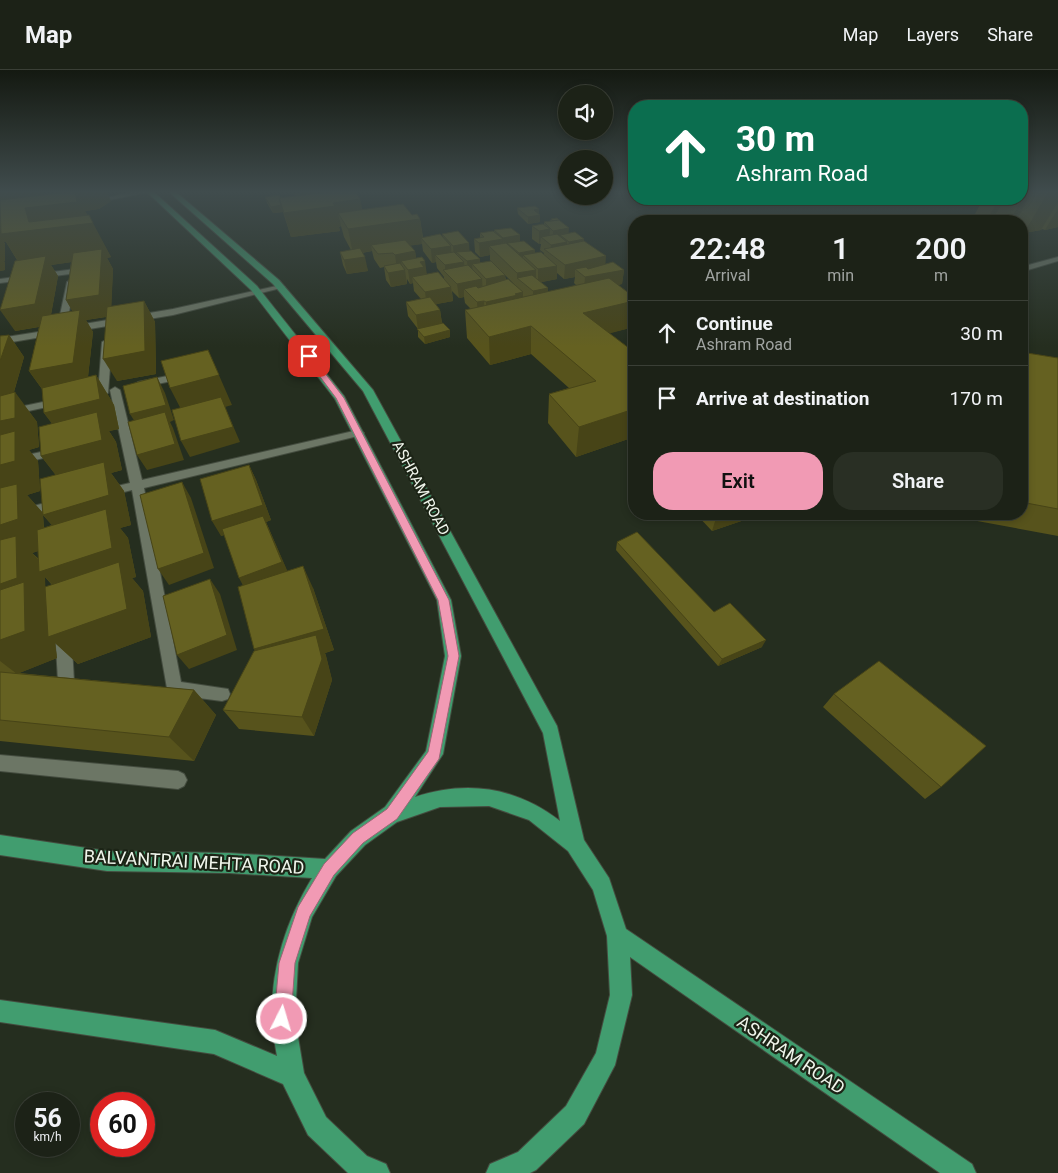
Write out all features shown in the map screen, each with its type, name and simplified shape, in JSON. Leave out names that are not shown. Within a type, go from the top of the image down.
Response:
[{"type":"main road","name":"ASHRAM ROAD","points":[[205,243],[258,293],[340,398],[444,600],[454,656],[434,754],[392,814]]},
{"type":"main road","name":"ASHRAM ROAD","points":[[231,243],[281,287],[368,390],[551,732],[575,844]]},
{"type":"main road","points":[[377,1173],[358,1164],[317,1126],[292,1075],[282,1019],[287,963],[303,912],[329,869],[358,838],[392,814],[440,798],[489,797],[535,813],[575,844],[602,885],[618,936],[621,995],[607,1057],[575,1115],[527,1161],[499,1173]]},
{"type":"main road","name":"BALVANTRAI MEHTA ROAD","points":[[0,845],[107,861],[229,863],[329,869]]},
{"type":"main road","name":"ASHRAM ROAD","points":[[618,936],[963,1173]]},
{"type":"main road","points":[[0,1011],[215,1042],[292,1075]]},
{"type":"street","points":[[1028,268],[1058,259]]},
{"type":"street","points":[[0,281],[100,267]]},
{"type":"street","points":[[17,270],[17,279]]},
{"type":"street","points":[[61,331],[73,271]]},
{"type":"street","points":[[0,341],[173,312],[281,287]]},
{"type":"street","points":[[109,323],[104,392],[137,485],[174,689]]},
{"type":"street","points":[[104,392],[200,372]]},
{"type":"street","points":[[0,414],[52,408],[69,400]]},
{"type":"street","points":[[92,496],[358,433]]},
{"type":"street","points":[[52,448],[53,470]]},
{"type":"street","points":[[0,465],[52,448],[70,448]]},
{"type":"street","points":[[54,487],[55,509]]},
{"type":"street","points":[[0,518],[55,509],[73,500]]},
{"type":"street","points":[[62,612],[66,681]]},
{"type":"street","points":[[47,679],[85,682]]},
{"type":"street","points":[[154,688],[222,694]]},
{"type":"street","points":[[0,763],[178,780]]},
{"type":"building","points":[[408,243],[415,251],[395,255],[393,253],[378,254],[371,245]]},
{"type":"building","points":[[426,243],[449,243],[451,246],[431,249]]},
{"type":"building","points":[[451,243],[466,243],[453,246]]},
{"type":"building","points":[[507,243],[536,270],[517,273],[489,246]]},
{"type":"building","points":[[508,243],[527,243],[535,250],[519,253]]},
{"type":"building","points":[[572,243],[588,243],[606,256],[565,265],[544,249]]},
{"type":"building","points":[[360,248],[365,257],[344,260],[340,252]]},
{"type":"building","points":[[102,249],[99,295],[66,300],[73,253]]},
{"type":"building","points":[[471,251],[480,259],[467,261],[456,252]]},
{"type":"building","points":[[454,252],[464,262],[445,265],[435,255]]},
{"type":"building","points":[[541,252],[557,266],[538,269],[523,255]]},
{"type":"building","points":[[46,256],[35,304],[0,310],[15,261]]},
{"type":"building","points":[[422,257],[425,261],[420,262],[424,267],[408,270],[401,261]]},
{"type":"building","points":[[491,261],[505,275],[486,279],[472,264]]},
{"type":"building","points":[[613,262],[624,270],[585,277],[575,269],[586,267],[588,269]]},
{"type":"building","points":[[400,263],[405,270],[388,273],[384,266]]},
{"type":"building","points":[[468,265],[482,279],[457,284],[443,270]]},
{"type":"building","points":[[438,272],[451,287],[425,292],[412,277]]},
{"type":"building","points":[[532,275],[548,288],[533,291],[517,278]]},
{"type":"building","points":[[609,278],[628,292],[628,302],[583,313],[628,347],[628,411],[579,427],[549,394],[596,381],[531,326],[489,337],[465,310]]},
{"type":"building","points":[[508,279],[523,292],[515,294],[518,295],[486,302],[477,302],[464,289],[476,286],[478,288]]},
{"type":"building","points":[[430,297],[440,310],[416,315],[406,302]]},
{"type":"building","points":[[144,301],[145,351],[103,359],[107,307]]},
{"type":"building","points":[[80,310],[73,363],[29,371],[42,316]]},
{"type":"building","points":[[443,323],[450,330],[424,337],[417,329]]},
{"type":"building","points":[[9,335],[0,361],[0,336]]},
{"type":"building","points":[[208,350],[219,375],[170,388],[161,361]]},
{"type":"building","points":[[1028,353],[1058,358],[1058,509],[1028,503]]},
{"type":"building","points":[[96,375],[100,399],[44,413],[42,388]]},
{"type":"building","points":[[157,377],[166,405],[130,414],[123,386]]},
{"type":"building","points":[[15,392],[15,418],[0,421],[0,396]]},
{"type":"building","points":[[221,397],[233,427],[181,441],[172,410]]},
{"type":"building","points":[[97,412],[102,440],[41,456],[39,427]]},
{"type":"building","points":[[165,412],[175,444],[137,455],[128,422]]},
{"type":"building","points":[[15,431],[15,461],[0,465],[0,435]]},
{"type":"building","points":[[104,462],[109,495],[43,515],[40,479]]},
{"type":"building","points":[[249,465],[263,505],[212,521],[200,479]]},
{"type":"building","points":[[182,482],[204,553],[158,569],[140,495]]},
{"type":"building","points":[[17,484],[18,519],[0,525],[0,488]]},
{"type":"building","points":[[106,509],[112,548],[39,572],[37,530]]},
{"type":"building","points":[[263,516],[282,562],[239,578],[222,529]]},
{"type":"building","points":[[637,532],[714,612],[730,603],[766,640],[722,659],[617,542]]},
{"type":"building","points":[[16,536],[17,578],[0,584],[0,540]]},
{"type":"building","points":[[119,562],[127,609],[48,637],[45,587]]},
{"type":"building","points":[[303,566],[324,629],[254,649],[238,587]]},
{"type":"building","points":[[210,579],[227,635],[177,655],[163,596]]},
{"type":"building","points":[[24,582],[25,631],[0,640],[0,590]]},
{"type":"building","points":[[316,635],[322,659],[302,717],[223,710],[254,651]]},
{"type":"building","points":[[879,661],[986,746],[941,787],[834,694]]},
{"type":"building","points":[[0,672],[194,690],[169,737],[0,720]]},
{"type":"route","points":[[282,1019],[287,963],[303,912],[329,869],[358,838],[392,814],[434,754],[454,656],[444,600],[340,398],[309,356]]}]
